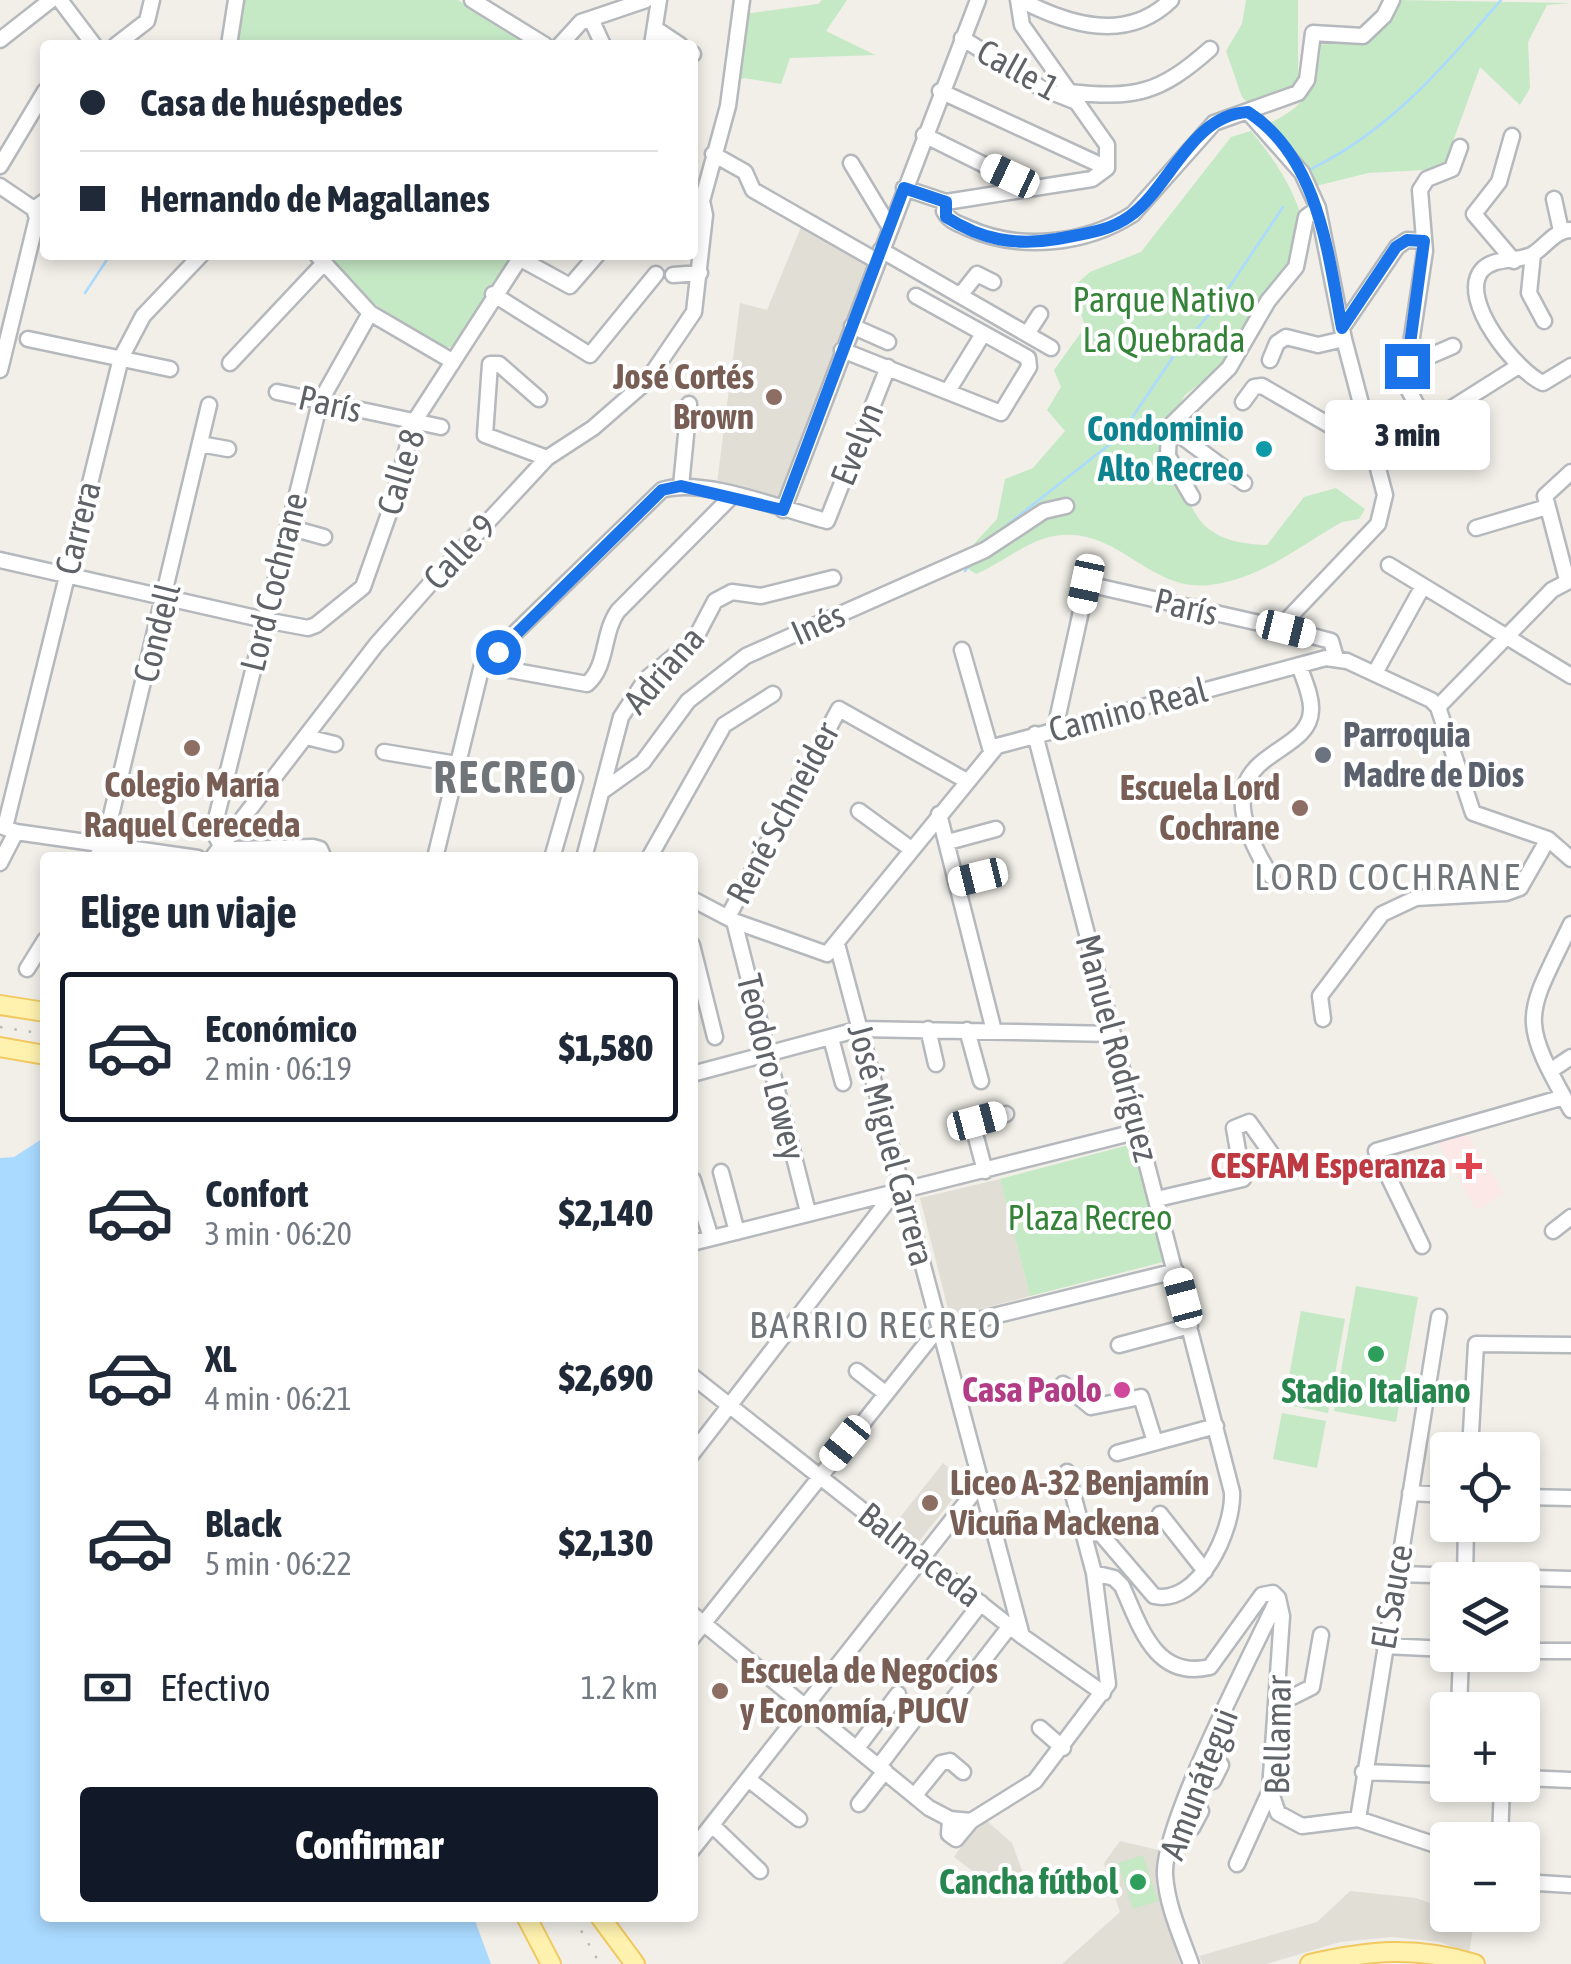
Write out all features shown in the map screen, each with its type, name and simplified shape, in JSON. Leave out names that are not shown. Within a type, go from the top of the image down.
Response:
[{"type":"main road","points":[[0,1005],[40,1011]]},
{"type":"main road","points":[[0,1048],[40,1054]]},
{"type":"main road","points":[[528,1922],[551,1964]]},
{"type":"main road","points":[[605,1922],[636,1964]]},
{"type":"main road","points":[[1310,1964],[1394,1949],[1436,1953],[1476,1964]]},
{"type":"street","points":[[0,40],[51,0]]},
{"type":"street","points":[[60,0],[90,40]]},
{"type":"street","points":[[123,40],[148,21],[152,0]]},
{"type":"street","points":[[230,40],[236,0]]},
{"type":"street","points":[[472,0],[537,40]]},
{"type":"street","points":[[564,40],[575,26],[646,0]]},
{"type":"street","points":[[653,40],[659,0]]},
{"type":"street","name":"Calle 9","points":[[698,194],[728,106],[742,0]]},
{"type":"street","points":[[436,852],[482,665],[656,494],[681,486],[733,495],[783,510],[978,0]]},
{"type":"street","points":[[1017,3],[1106,28],[1137,22],[1171,0]]},
{"type":"street","points":[[946,202],[946,217],[1001,242],[1035,242],[1092,233],[1133,214],[1214,123],[1298,94],[1306,80],[1313,33],[1363,36],[1384,16],[1392,0]]},
{"type":"street","points":[[904,188],[946,202],[1092,180],[1107,168],[1108,148],[1071,96],[1017,3]]},
{"type":"street","points":[[591,19],[601,40]]},
{"type":"street","points":[[75,40],[82,28]]},
{"type":"street","points":[[656,29],[672,40]]},
{"type":"street","name":"Calle 1","points":[[962,38],[1042,88],[1071,96]]},
{"type":"street","points":[[1071,96],[1128,97],[1146,93],[1210,49]]},
{"type":"street","points":[[940,91],[1107,168]]},
{"type":"street","points":[[0,166],[40,99]]},
{"type":"street","points":[[1248,112],[1302,173],[1318,208],[1343,333],[1385,495],[1378,524],[1286,619],[1286,629]]},
{"type":"street","points":[[924,136],[1032,188]]},
{"type":"street","points":[[1512,136],[1499,182],[1474,214],[1514,260]]},
{"type":"street","points":[[1460,146],[1452,169],[1427,180],[1420,190],[1425,246],[1406,388],[1429,420],[1517,367]]},
{"type":"street","points":[[714,154],[746,172],[753,190],[879,256],[962,293],[1051,348]]},
{"type":"street","points":[[851,163],[890,226]]},
{"type":"street","points":[[0,186],[40,205],[5,327],[0,370]]},
{"type":"street","points":[[1554,198],[1566,231],[1533,254],[1497,261],[1483,269],[1476,291],[1484,315],[1517,367],[1543,383],[1571,366]]},
{"type":"street","points":[[1192,497],[1168,456],[1170,427],[1236,359],[1268,301],[1296,267],[1306,217],[1318,208]]},
{"type":"street","name":"Calle 9","points":[[216,851],[376,646],[548,458],[593,428],[647,380],[694,312],[700,273],[698,222]]},
{"type":"street","points":[[1270,360],[1277,344],[1286,336],[1318,344],[1343,333],[1396,247],[1407,240],[1425,246]]},
{"type":"street","points":[[1533,254],[1529,293],[1544,322]]},
{"type":"street","name":"Carrera","points":[[0,862],[121,358],[137,324],[196,260]]},
{"type":"street","points":[[230,363],[319,260]]},
{"type":"street","points":[[321,260],[370,313],[452,360]]},
{"type":"street","name":"Calle 8","points":[[265,620],[308,628],[363,587],[392,505],[414,422],[518,260]]},
{"type":"street","points":[[525,260],[570,286],[592,260]]},
{"type":"street","points":[[674,275],[700,273]]},
{"type":"street","points":[[493,294],[584,354],[595,353],[656,274]]},
{"type":"street","points":[[962,293],[977,274],[993,282]]},
{"type":"street","points":[[842,350],[948,390],[998,414],[1030,361],[916,296]]},
{"type":"street","name":"Lord Cochrane","points":[[216,851],[213,831],[320,402],[370,313]]},
{"type":"street","points":[[1027,334],[1040,314]]},
{"type":"street","points":[[852,326],[888,342]]},
{"type":"street","points":[[948,390],[983,334]]},
{"type":"street","points":[[28,339],[170,369]]},
{"type":"street","points":[[1407,366],[1452,346]]},
{"type":"street","points":[[539,398],[499,364],[490,364],[485,435],[548,458]]},
{"type":"street","name":"Evelyn","points":[[783,510],[828,521],[888,367]]},
{"type":"street","points":[[1243,402],[1257,384],[1374,451]]},
{"type":"street","name":"París","points":[[277,392],[442,428]]},
{"type":"street","points":[[681,486],[690,404]]},
{"type":"street","name":"Condell","points":[[100,851],[166,598],[209,406]]},
{"type":"street","points":[[1170,427],[1244,483]]},
{"type":"street","points":[[200,444],[228,449]]},
{"type":"street","points":[[1438,707],[1507,635],[1569,580],[1547,507],[1548,490],[1571,472]]},
{"type":"street","points":[[482,665],[581,686],[592,680],[618,611],[733,495]]},
{"type":"street","name":"Inés","points":[[604,790],[643,762],[688,701],[746,656],[986,550],[1044,512],[1066,506]]},
{"type":"street","points":[[1476,528],[1547,507]]},
{"type":"street","points":[[288,527],[324,536]]},
{"type":"street","points":[[0,560],[265,620]]},
{"type":"street","points":[[1389,565],[1571,676]]},
{"type":"street","name":"Adriana","points":[[586,852],[614,737],[632,698],[646,679],[694,639],[715,601],[732,592],[761,596],[833,578]]},
{"type":"street","name":"París","points":[[1054,729],[1086,584],[1331,641],[1336,658]]},
{"type":"street","points":[[1375,674],[1424,586]]},
{"type":"street","points":[[962,650],[991,750]]},
{"type":"street","points":[[1336,658],[1438,707],[1466,803],[1473,812],[1548,839],[1571,859]]},
{"type":"street","name":"Camino Real","points":[[837,944],[991,750],[1035,734],[1336,658]]},
{"type":"street","points":[[1272,876],[1248,830],[1243,797],[1254,769],[1308,722],[1312,709],[1299,665]]},
{"type":"street","points":[[652,852],[724,725],[773,694]]},
{"type":"street","name":"René Schneider","points":[[731,919],[839,708],[965,780]]},
{"type":"street","name":"Manuel Rodríguez","points":[[1035,734],[1216,1426],[1232,1504],[1205,1571]]},
{"type":"street","points":[[306,737],[335,744]]},
{"type":"street","points":[[384,752],[457,764]]},
{"type":"street","points":[[554,852],[575,778]]},
{"type":"street","points":[[859,811],[910,849]]},
{"type":"street","points":[[939,814],[994,1031]]},
{"type":"street","points":[[7,828],[100,851]]},
{"type":"street","points":[[948,842],[996,829]]},
{"type":"street","points":[[1323,1019],[1320,996],[1382,914],[1416,898],[1506,893],[1520,888],[1548,839]]},
{"type":"street","points":[[216,851],[313,847],[318,852]]},
{"type":"street","points":[[958,882],[997,872]]},
{"type":"street","points":[[698,901],[731,919],[817,953],[827,954],[837,944]]},
{"type":"street","name":"Teodoro Lowey","points":[[731,919],[808,1212]]},
{"type":"street","points":[[1422,1246],[1376,1151],[1568,1104],[1534,1041],[1532,1010],[1571,924]]},
{"type":"street","name":"José Miguel Carrera","points":[[837,944],[899,1192],[982,1482],[1016,1631]]},
{"type":"street","points":[[27,969],[40,948]]},
{"type":"street","points":[[698,969],[715,1037]]},
{"type":"street","points":[[698,1072],[860,1029],[1114,1034]]},
{"type":"street","points":[[928,1029],[936,1064]]},
{"type":"street","points":[[968,1030],[981,1080]]},
{"type":"street","points":[[830,1038],[842,1083]]},
{"type":"street","points":[[1550,1072],[1571,1057]]},
{"type":"street","points":[[985,1171],[973,1126],[1006,1114]]},
{"type":"street","points":[[1156,1199],[1243,1179],[1234,1128],[1239,1124],[1249,1122],[1256,1128],[1271,1153]]},
{"type":"street","points":[[698,1242],[1139,1131]]},
{"type":"street","points":[[720,1172],[737,1232]]},
{"type":"street","points":[[698,1446],[899,1192]]},
{"type":"street","points":[[698,1194],[711,1238]]},
{"type":"street","points":[[1553,1230],[1571,1217]]},
{"type":"street","points":[[1067,1472],[1094,1572],[1109,1671],[1102,1693],[1035,1781],[971,1821],[950,1819],[915,1795],[698,1619],[819,1476],[921,1346],[941,1329],[1176,1271]]},
{"type":"street","name":"El Sauce","points":[[1358,1819],[1439,1316]]},
{"type":"street","points":[[1119,1345],[1190,1326]]},
{"type":"street","points":[[1471,1432],[1476,1344],[1571,1346]]},
{"type":"street","points":[[857,1371],[885,1393]]},
{"type":"street","name":"Balmaceda","points":[[698,1381],[1016,1631],[1102,1693]]},
{"type":"street","points":[[1063,1384],[1091,1406],[1141,1397],[1155,1442]]},
{"type":"street","points":[[1118,1453],[1216,1426]]},
{"type":"street","points":[[698,1842],[982,1482]]},
{"type":"street","points":[[1410,1493],[1430,1494]]},
{"type":"street","points":[[1540,1497],[1571,1498]]},
{"type":"street","points":[[1084,1534],[1100,1533],[1147,1591],[1159,1598],[1196,1584],[1205,1571],[1160,1514]]},
{"type":"street","name":"Amunátegui","points":[[1094,1572],[1114,1578],[1122,1586],[1152,1652],[1184,1668],[1210,1667],[1262,1594],[1273,1593],[1278,1598],[1168,1851],[1168,1892],[1190,1964]]},
{"type":"street","points":[[1397,1574],[1430,1575]]},
{"type":"street","points":[[1540,1579],[1571,1580]]},
{"type":"street","name":"Bellamar","points":[[1278,1598],[1282,1616],[1270,1790],[1278,1813],[1295,1824],[1358,1819],[1430,1843]]},
{"type":"street","points":[[934,1664],[980,1603]]},
{"type":"street","points":[[945,1710],[1016,1631]]},
{"type":"street","points":[[1278,1704],[1312,1687],[1321,1635]]},
{"type":"street","points":[[1384,1646],[1430,1649]]},
{"type":"street","points":[[1540,1651],[1571,1651]]},
{"type":"street","points":[[856,1748],[898,1694]]},
{"type":"street","points":[[859,1804],[920,1712]]},
{"type":"street","points":[[1040,1728],[1063,1748]]},
{"type":"street","points":[[915,1795],[946,1761],[963,1772]]},
{"type":"street","points":[[1213,1781],[1221,1766]]},
{"type":"street","points":[[1363,1772],[1430,1774]]},
{"type":"street","points":[[748,1779],[799,1819]]},
{"type":"street","points":[[1540,1779],[1571,1780]]},
{"type":"street","points":[[1236,1864],[1270,1790]]},
{"type":"street","points":[[1192,1828],[1201,1811]]},
{"type":"street","points":[[712,1825],[760,1871]]},
{"type":"street","points":[[1540,1883],[1571,1885]]},
{"type":"shaded area","name":"José Cortés Brown","points":[[802,225],[873,260],[780,498],[717,483],[740,303],[767,310]]},
{"type":"shaded area","name":"CESFAM Esperanza","points":[[1463,1128],[1504,1193],[1477,1210],[1435,1138]]},
{"type":"shaded area","points":[[1000,1179],[1030,1296],[950,1317],[920,1198]]},
{"type":"shaded area","name":"Liceo A-32 Benjamín Vicuña Mackena","points":[[943,1463],[966,1482],[917,1544],[894,1525]]},
{"type":"shaded area","points":[[987,1821],[1012,1843],[1023,1873],[1008,1898],[954,1857],[972,1830]]},
{"type":"shaded area","points":[[1120,1841],[1158,1850],[1156,1885],[1180,1964],[1062,1964],[1120,1912],[1104,1863]]},
{"type":"shaded area","points":[[1350,1891],[1416,1898],[1430,1903],[1430,1932],[1473,1932],[1469,1953],[1440,1942],[1392,1937],[1340,1942],[1267,1964],[1203,1964],[1199,1956],[1317,1922]]},
{"type":"green space","points":[[242,0],[458,0],[520,40],[236,40]]},
{"type":"green space","points":[[822,0],[847,0],[826,31],[875,55],[790,58],[781,84],[744,78],[731,83],[744,14],[818,4]]},
{"type":"green space","points":[[1246,0],[1298,0],[1298,80],[1283,96],[1252,107],[1242,97],[1226,51],[1242,24]]},
{"type":"green space","points":[[1395,0],[1571,3],[1547,5],[1528,42],[1530,88],[1520,105],[1480,67],[1443,169],[1368,173],[1316,186],[1270,123],[1293,109],[1308,93],[1317,72],[1321,45],[1358,39]]},
{"type":"green space","name":"Parque Nativo La Quebrada","points":[[1251,131],[1286,182],[1307,239],[1234,357],[1185,395],[1170,422],[1186,491],[1203,523],[1218,535],[1239,542],[1267,545],[1304,497],[1336,488],[1365,509],[1359,519],[1342,522],[1263,569],[1210,585],[1186,584],[1165,577],[1107,544],[1086,537],[1063,535],[1037,541],[976,574],[957,562],[997,519],[1005,479],[1033,468],[1065,431],[1047,410],[1061,387],[1054,370],[1085,327],[1073,287],[1090,272],[1141,252],[1231,137]]},
{"type":"green space","points":[[331,260],[511,260],[454,346],[442,349],[364,297]]},
{"type":"green space","name":"Plaza Recreo","points":[[1136,1143],[1167,1261],[1030,1296],[1000,1179]]},
{"type":"green space","name":"Stadio Italiano","points":[[1356,1286],[1418,1297],[1396,1422],[1334,1411]]},
{"type":"green space","points":[[1301,1311],[1345,1319],[1328,1413],[1284,1404]]},
{"type":"green space","points":[[1282,1413],[1326,1421],[1317,1468],[1273,1459]]},
{"type":"green space","name":"Cancha fútbol","points":[[1143,1855],[1158,1901],[1133,1909],[1118,1863]]},
{"type":"water","points":[[40,1140],[40,1922],[475,1922],[491,1964],[0,1964],[0,1158],[14,1157]]},
{"type":"waterway","points":[[1311,169],[1366,135],[1415,95],[1501,0]]},
{"type":"waterway","points":[[988,540],[1119,437],[1175,354],[1218,304],[1283,207]]},
{"type":"waterway","points":[[85,293],[107,260]]},
{"type":"waterway","points":[[965,571],[972,562]]},
{"type":"railway","points":[[0,1027],[40,1033]]},
{"type":"railway","points":[[576,1922],[600,1964]]},
{"type":"place","name":"José Cortés Brown","points":[[774,397]]},
{"type":"place","name":"Condominio Alto Recreo","points":[[1264,449]]},
{"type":"place","name":"Colegio María Raquel Cereceda","points":[[192,748]]},
{"type":"place","name":"Parroquia Madre de Dios","points":[[1323,755]]},
{"type":"place","name":"Escuela Lord Cochrane","points":[[1300,808]]},
{"type":"place","name":"CESFAM Esperanza","points":[[1469,1166]]},
{"type":"place","name":"Stadio Italiano","points":[[1376,1354]]},
{"type":"place","name":"Casa Paolo","points":[[1122,1390]]},
{"type":"place","name":"Liceo A-32 Benjamín Vicuña Mackena","points":[[930,1503]]},
{"type":"place","name":"Escuela de Negocios y Economía, PUCV","points":[[720,1691]]},
{"type":"place","name":"Cancha fútbol","points":[[1138,1882]]},
{"type":"district","name":"RECREO","points":[[506,777]]},
{"type":"district","name":"LORD COCHRANE","points":[[1388,877]]},
{"type":"district","name":"BARRIO RECREO","points":[[876,1325]]},
{"type":"route","points":[[498,652],[648,499],[662,490],[681,486],[733,495],[783,510],[904,188],[946,202],[946,217],[1001,242],[1017,244],[1092,233],[1133,214],[1214,123],[1248,112],[1269,132],[1312,191],[1324,227],[1342,328],[1396,247],[1407,240],[1424,241],[1426,251],[1407,366]]}]
